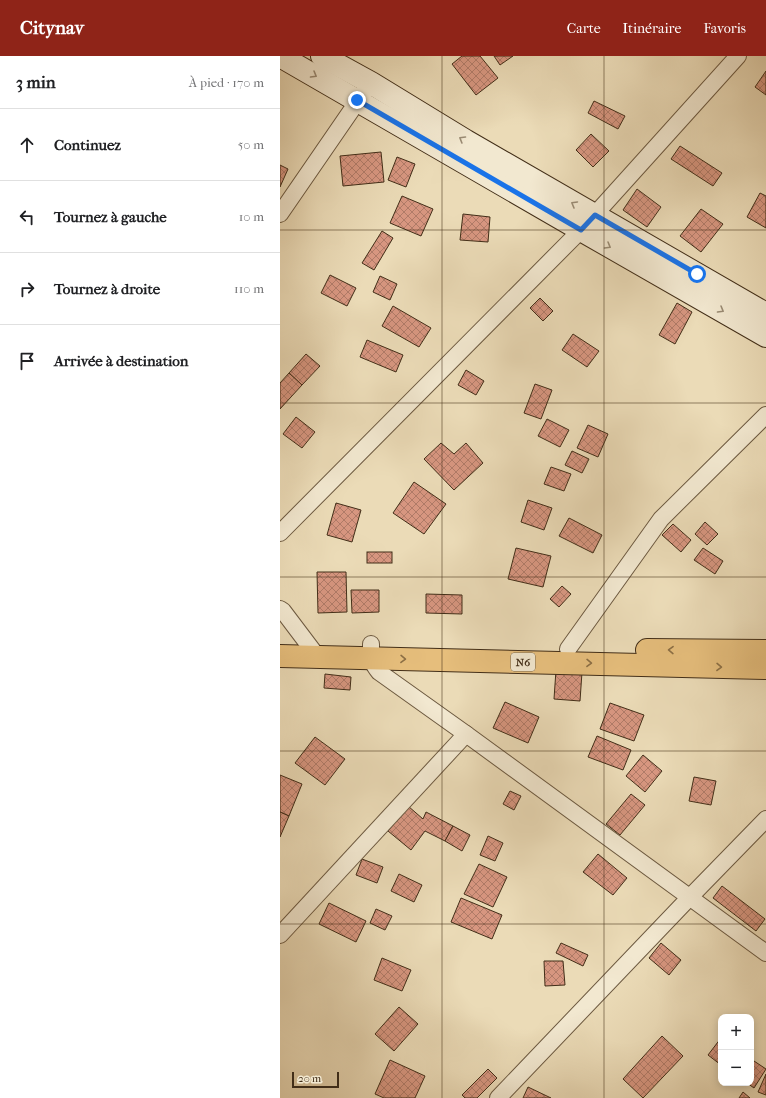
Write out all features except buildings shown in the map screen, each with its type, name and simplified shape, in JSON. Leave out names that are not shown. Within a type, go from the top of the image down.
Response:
[{"type":"highway","name":"N6","points":[[280,643],[313,649],[766,668]]},
{"type":"highway","name":"N6","points":[[280,656],[313,649]]},
{"type":"highway","name":"N6","points":[[371,651],[568,649],[766,651]]},
{"type":"main road","points":[[280,56],[357,100],[588,223],[766,314]]},
{"type":"main road","points":[[322,56],[371,83],[466,141],[588,223],[766,336]]},
{"type":"street","points":[[280,533],[588,223],[738,56]]},
{"type":"street","points":[[280,214],[357,100],[371,83]]},
{"type":"street","points":[[568,649],[661,520],[766,416]]},
{"type":"street","points":[[280,608],[313,649]]},
{"type":"street","points":[[371,651],[374,665],[379,672],[766,953]]},
{"type":"street","points":[[280,935],[466,734]]},
{"type":"street","points":[[498,1098],[766,819]]},
{"type":"route","points":[[357,100],[581,230],[595,215],[697,274]]}]
